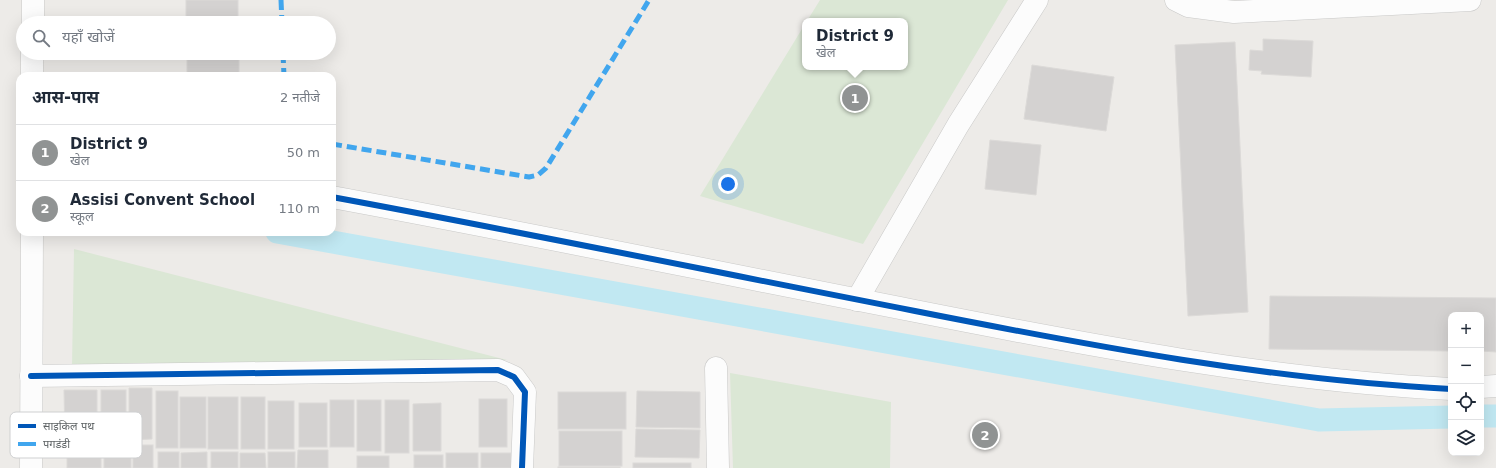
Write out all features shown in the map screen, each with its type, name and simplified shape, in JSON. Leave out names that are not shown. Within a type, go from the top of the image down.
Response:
[{"type":"street","points":[[33,0],[33,16]]},
{"type":"street","points":[[857,300],[958,126],[1037,0]]},
{"type":"street","points":[[1176,0],[1188,6],[1234,12],[1470,0]]},
{"type":"street","points":[[32,60],[32,72]]},
{"type":"street","points":[[336,198],[681,264],[978,324],[1129,350],[1300,377],[1448,389]]},
{"type":"street","points":[[31,412],[32,236]]},
{"type":"street","points":[[716,368],[718,468]]},
{"type":"street","points":[[31,376],[498,370],[514,377],[525,392],[522,468]]},
{"type":"street","points":[[1484,387],[1496,386]]},
{"type":"green space","points":[[820,0],[1008,0],[863,244],[700,196],[802,29],[802,70],[908,70],[908,18],[809,18]]},
{"type":"green space","points":[[74,249],[507,360],[72,366]]},
{"type":"green space","points":[[730,373],[891,402],[890,468],[733,468]]},
{"type":"building","points":[[186,0],[238,0],[238,16],[186,16]]},
{"type":"building","points":[[1263,39],[1313,41],[1311,77],[1261,74],[1262,71],[1249,70],[1250,50],[1263,51]]},
{"type":"building","points":[[1235,42],[1248,312],[1188,316],[1175,45]]},
{"type":"building","points":[[187,60],[239,60],[239,72],[187,72]]},
{"type":"building","points":[[1032,65],[1114,77],[1106,131],[1024,119]]},
{"type":"building","points":[[990,140],[1041,145],[1036,195],[985,189]]},
{"type":"building","points":[[1270,296],[1496,298],[1496,352],[1484,351],[1484,312],[1448,312],[1448,351],[1269,349]]},
{"type":"building","points":[[129,388],[152,388],[152,439],[142,439],[142,412],[129,412]]},
{"type":"building","points":[[64,390],[97,390],[97,412],[64,412]]},
{"type":"building","points":[[101,390],[126,390],[126,412],[101,412]]},
{"type":"building","points":[[156,391],[178,391],[178,448],[156,448]]},
{"type":"building","points":[[637,391],[700,392],[700,428],[636,427]]},
{"type":"building","points":[[558,392],[626,392],[626,429],[558,429]]},
{"type":"building","points":[[180,397],[206,397],[206,448],[180,448]]},
{"type":"building","points":[[208,397],[238,397],[238,449],[208,449]]},
{"type":"building","points":[[241,397],[265,397],[265,449],[241,449]]},
{"type":"building","points":[[479,399],[507,399],[507,447],[479,447]]},
{"type":"building","points":[[330,400],[354,400],[354,447],[330,447]]},
{"type":"building","points":[[357,400],[381,400],[381,451],[357,451]]},
{"type":"building","points":[[385,400],[409,400],[409,453],[385,453]]},
{"type":"building","points":[[268,401],[294,401],[294,449],[268,449]]},
{"type":"building","points":[[299,403],[327,403],[327,447],[299,447]]},
{"type":"building","points":[[441,403],[441,451],[413,451],[413,404]]},
{"type":"building","points":[[636,429],[700,430],[699,458],[635,457]]},
{"type":"building","points":[[559,431],[622,431],[622,466],[559,466]]},
{"type":"building","points":[[142,445],[153,445],[153,468],[133,468],[133,458],[142,458]]},
{"type":"building","points":[[298,450],[328,450],[328,468],[297,468]]},
{"type":"building","points":[[158,452],[179,452],[179,468],[158,468]]},
{"type":"building","points":[[207,452],[207,468],[181,468],[181,453]]},
{"type":"building","points":[[211,452],[238,452],[238,468],[211,468]]},
{"type":"building","points":[[268,452],[295,452],[295,468],[268,468]]},
{"type":"building","points":[[240,453],[265,453],[266,468],[240,468]]},
{"type":"building","points":[[446,453],[478,453],[478,468],[446,468]]},
{"type":"building","points":[[481,453],[511,453],[511,468],[481,468]]},
{"type":"building","points":[[414,455],[443,455],[443,468],[414,468]]},
{"type":"building","points":[[357,456],[389,456],[389,468],[357,468]]},
{"type":"building","points":[[67,458],[101,458],[101,468],[67,468]]},
{"type":"building","points":[[104,458],[131,458],[131,468],[104,468]]},
{"type":"building","points":[[633,463],[691,463],[691,468],[633,468]]},
{"type":"building","points":[[620,467],[620,468],[558,468]]},
{"type":"waterway","points":[[299,236],[1319,420],[1448,417]]},
{"type":"waterway","points":[[1484,416],[1496,416]]},
{"type":"marked path","points":[[281,0],[282,16]]},
{"type":"marked path","points":[[336,145],[529,177],[538,175],[546,168],[649,0]]},
{"type":"marked path","points":[[283,60],[284,72]]},
{"type":"cycle path","points":[[336,198],[1115,349],[1249,370],[1316,378],[1448,389]]},
{"type":"cycle path","points":[[31,376],[498,370],[514,377],[525,392],[522,468]]},
{"type":"place","name":"District 9","points":[[855,98]]},
{"type":"place","name":"Assisi Convent School","points":[[985,435]]}]
